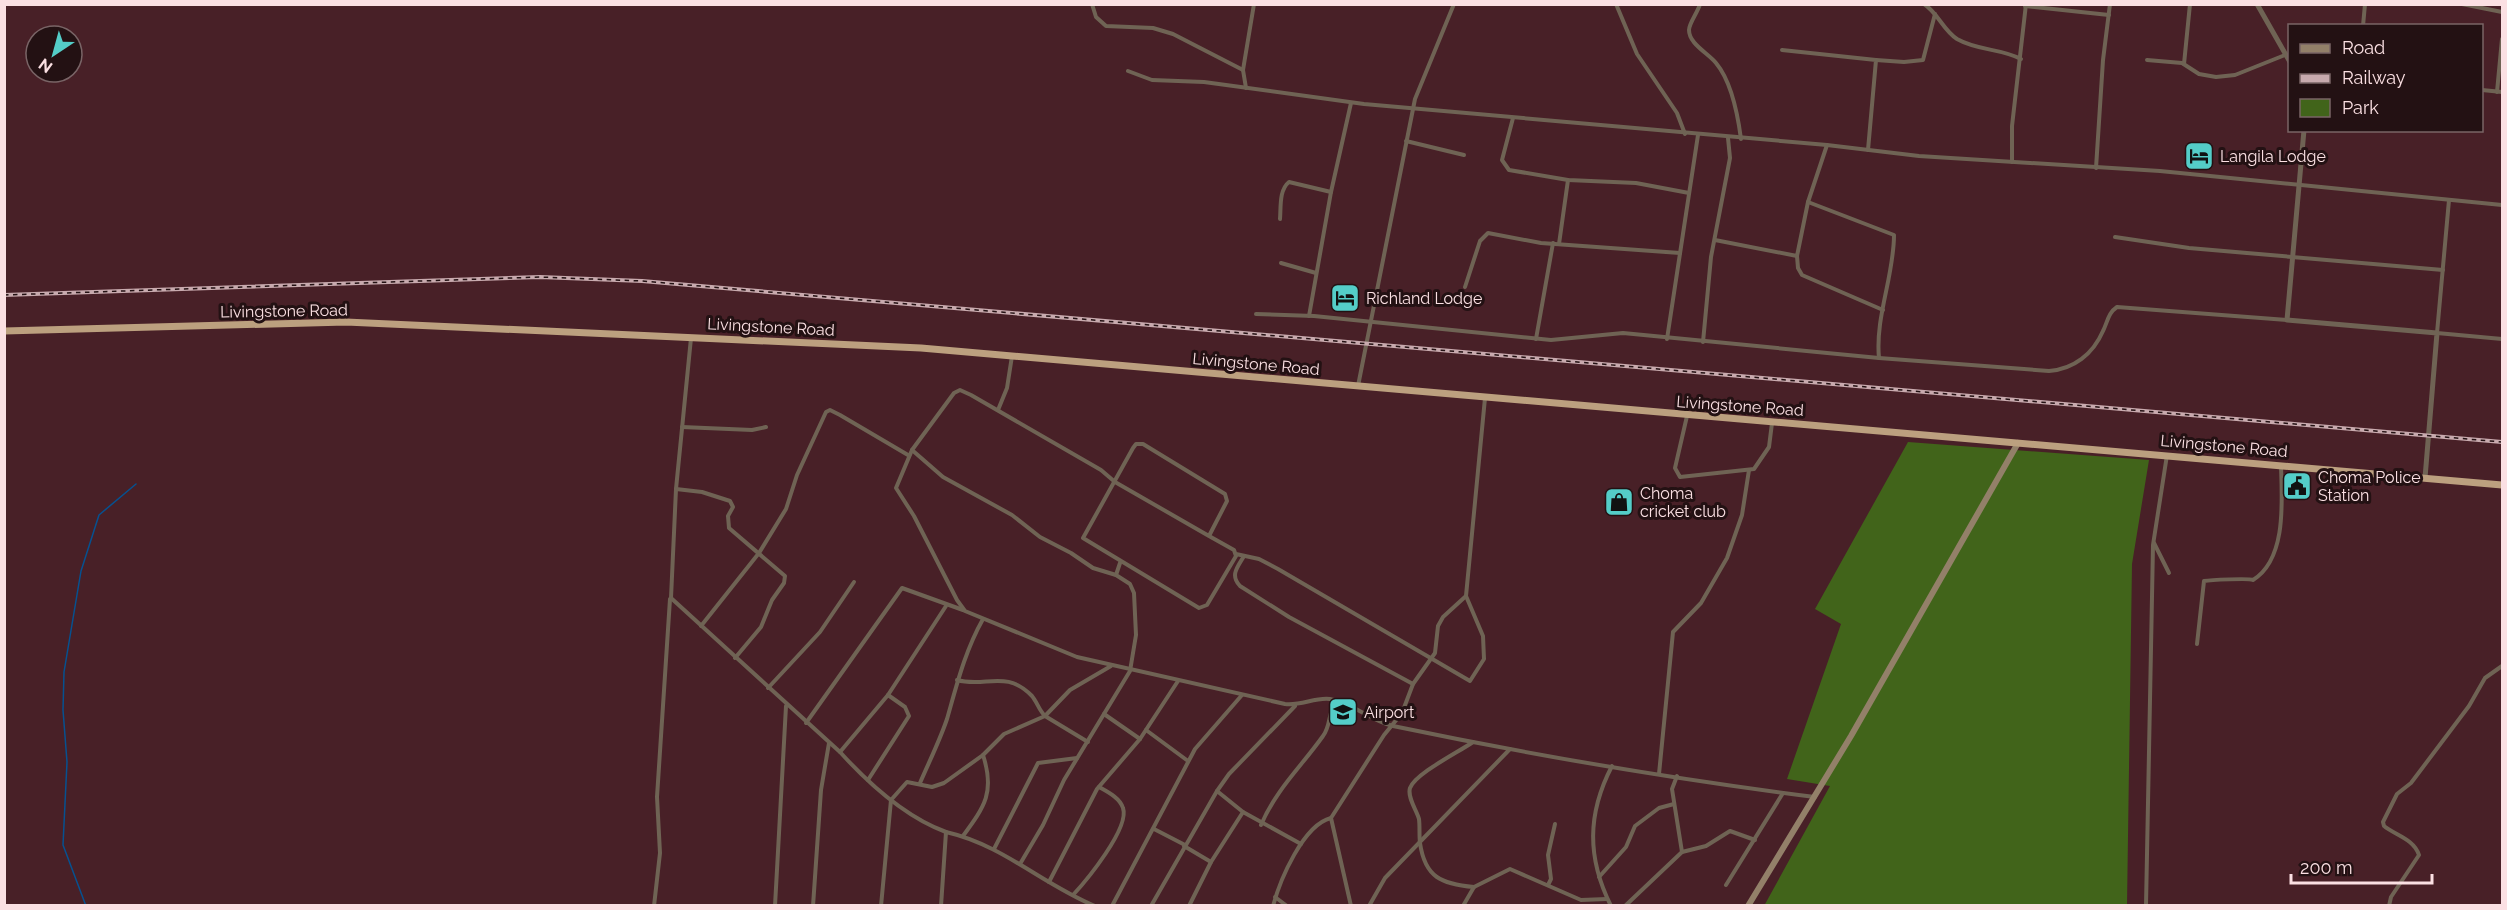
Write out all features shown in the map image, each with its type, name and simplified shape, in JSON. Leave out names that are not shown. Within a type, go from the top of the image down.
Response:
[{"type":"highway","name":"Livingstone Road","points":[[4,331],[346,322],[691,337],[1012,356],[1687,416],[2167,454],[2502,485]]},
{"type":"main road","points":[[1748,906],[1815,797],[2018,443]]},
{"type":"street","points":[[1092,4],[1096,18],[1106,26],[1153,28],[1173,33],[1243,70]]},
{"type":"street","points":[[1246,88],[1243,70],[1254,4]]},
{"type":"street","points":[[1358,387],[1413,108],[1454,4]]},
{"type":"street","points":[[1616,4],[1637,54],[1677,113],[1685,134]]},
{"type":"street","points":[[1700,4],[1688,28],[1689,34],[1694,43],[1717,64],[1739,123],[1741,139]]},
{"type":"street","points":[[1924,4],[1935,13],[1947,31],[1957,39],[1980,49],[1995,48],[2021,59]]},
{"type":"street","points":[[2096,168],[2103,60],[2110,4]]},
{"type":"street","points":[[2184,64],[2190,4]]},
{"type":"street","points":[[2257,4],[2288,60]]},
{"type":"street","points":[[2363,24],[2366,4]]},
{"type":"street","points":[[2462,4],[2502,12]]},
{"type":"street","points":[[2012,162],[2012,126],[2026,5],[2109,15]]},
{"type":"street","points":[[1782,50],[1904,62],[1923,60],[1935,13]]},
{"type":"street","points":[[2497,92],[2502,39]]},
{"type":"street","points":[[2147,60],[2184,64],[2199,74],[2216,77],[2235,75],[2285,55]]},
{"type":"street","points":[[1868,150],[1876,60]]},
{"type":"street","points":[[1128,71],[1152,80],[1204,82],[1351,103],[1868,150],[2160,171],[2502,205]]},
{"type":"street","points":[[2483,90],[2502,92]]},
{"type":"street","points":[[1309,316],[1331,192],[1351,103]]},
{"type":"street","points":[[1514,118],[1502,160],[1506,168],[1568,180],[1636,183],[1689,193]]},
{"type":"street","points":[[2287,320],[2304,132]]},
{"type":"street","points":[[1667,339],[1698,135]]},
{"type":"street","points":[[1703,342],[1714,240],[1730,158],[1728,138]]},
{"type":"street","points":[[1406,141],[1464,155]]},
{"type":"street","points":[[1827,145],[1808,202],[1797,256],[1798,268],[1802,275],[1883,310]]},
{"type":"street","points":[[1559,244],[1568,180]]},
{"type":"street","points":[[1280,219],[1281,198],[1284,186],[1289,182],[1331,192]]},
{"type":"street","points":[[2425,478],[2449,200]]},
{"type":"street","points":[[1808,202],[1894,235],[1877,339],[1879,358]]},
{"type":"street","points":[[1465,286],[1480,241],[1485,235],[1559,244],[1680,253]]},
{"type":"street","points":[[2115,237],[2189,248],[2443,270]]},
{"type":"street","points":[[1714,240],[1797,256]]},
{"type":"street","points":[[1536,339],[1553,243]]},
{"type":"street","points":[[1281,263],[1316,273]]},
{"type":"street","points":[[1256,314],[1309,316],[1536,339],[1623,333],[1667,339],[1991,368],[2058,371],[2067,370],[2084,357],[2103,333],[2110,312],[2117,307],[2502,339]]},
{"type":"street","points":[[654,906],[656,870],[660,853],[657,797],[676,489],[691,337]]},
{"type":"street","points":[[998,410],[1007,388],[1012,356]]},
{"type":"street","points":[[964,611],[896,488],[912,450],[958,391],[998,410],[1101,470],[1115,482],[1236,554],[1269,564],[1433,657],[1470,681],[1484,659],[1483,636],[1466,596],[1485,397]]},
{"type":"street","points":[[701,626],[759,553],[786,509],[797,475],[826,412],[830,410],[840,415],[909,455]]},
{"type":"street","points":[[1687,416],[1675,468],[1677,476],[1684,477],[1749,470],[1758,466],[1769,447],[1772,422]]},
{"type":"street","points":[[682,428],[752,430],[766,427]]},
{"type":"street","points":[[1209,536],[1227,501],[1225,494],[1143,444],[1134,446],[1083,538],[1120,563],[1202,608],[1207,605],[1236,554]]},
{"type":"street","points":[[912,450],[943,477],[1012,515],[1040,537],[1071,553],[1093,568],[1116,575],[1127,582],[1134,593],[1136,635],[1130,671],[1077,758],[1020,864]]},
{"type":"street","points":[[2146,906],[2154,542],[2167,454]]},
{"type":"street","points":[[2197,644],[2204,581],[2249,578],[2253,580],[2270,561],[2278,531],[2281,465]]},
{"type":"street","points":[[1659,774],[1673,632],[1701,603],[1727,558],[1742,515],[1749,470]]},
{"type":"street","points":[[676,489],[702,492],[730,501],[733,507],[728,516],[729,528],[783,572],[786,578],[772,600],[761,627],[735,658]]},
{"type":"street","points":[[2154,542],[2169,573]]},
{"type":"street","points":[[1244,556],[1234,572],[1235,580],[1240,586],[1289,617],[1413,684]]},
{"type":"street","points":[[1116,575],[1120,563]]},
{"type":"street","points":[[768,688],[820,632],[854,582]]},
{"type":"street","points":[[806,723],[902,588],[1059,651],[1130,671],[1295,705],[1323,699],[1336,701],[1390,726],[1510,749],[1815,797]]},
{"type":"street","points":[[1273,906],[1275,897],[1301,844],[1322,820],[1331,818],[1390,726],[1402,713],[1413,684],[1433,657],[1438,626],[1443,616],[1466,596]]},
{"type":"street","points":[[670,598],[891,800],[929,825],[994,849],[1095,906]]},
{"type":"street","points":[[840,752],[888,695],[946,606]]},
{"type":"street","points":[[920,783],[943,730],[957,680],[973,638],[983,619]]},
{"type":"street","points":[[881,906],[891,800],[904,783],[920,783],[932,787],[944,783],[983,755],[1004,734],[1045,716],[1070,690],[1111,666]]},
{"type":"street","points":[[2389,906],[2391,897],[2419,855],[2409,841],[2384,826],[2390,807],[2397,794],[2411,783],[2469,706],[2486,678],[2502,666]]},
{"type":"street","points":[[957,680],[974,684],[994,679],[1010,683],[1030,694],[1045,716],[1088,742]]},
{"type":"street","points":[[1049,882],[1099,787],[1140,739],[1178,681]]},
{"type":"street","points":[[868,780],[909,716],[905,707],[888,695]]},
{"type":"street","points":[[1112,906],[1154,830],[1188,761],[1205,735],[1242,695]]},
{"type":"street","points":[[1261,825],[1271,803],[1326,732],[1330,710],[1336,701]]},
{"type":"street","points":[[775,906],[786,705]]},
{"type":"street","points":[[1151,906],[1216,790],[1295,705]]},
{"type":"street","points":[[1104,714],[1140,739]]},
{"type":"street","points":[[1146,730],[1188,761]]},
{"type":"street","points":[[1474,741],[1442,761],[1412,786],[1410,794],[1419,820],[1420,844],[1428,870],[1436,879],[1474,887]]},
{"type":"street","points":[[813,906],[821,790],[830,743]]},
{"type":"street","points":[[1369,906],[1385,878],[1510,749]]},
{"type":"street","points":[[963,836],[980,812],[989,786],[990,777],[983,755]]},
{"type":"street","points":[[994,849],[1036,766],[1045,760],[1077,758]]},
{"type":"street","points":[[1611,766],[1595,811],[1593,861],[1611,906]]},
{"type":"street","points":[[1677,776],[1672,789],[1682,852]]},
{"type":"street","points":[[1073,895],[1101,861],[1123,821],[1123,808],[1119,801],[1099,787]]},
{"type":"street","points":[[1216,790],[1261,825],[1301,844]]},
{"type":"street","points":[[1726,885],[1755,840],[1767,815],[1783,793]]},
{"type":"street","points":[[1598,877],[1626,847],[1635,825],[1659,808],[1674,804]]},
{"type":"street","points":[[1189,906],[1211,862],[1243,812]]},
{"type":"street","points":[[1331,818],[1351,906]]},
{"type":"street","points":[[1548,885],[1551,879],[1548,855],[1555,824]]},
{"type":"street","points":[[1154,830],[1211,862]]},
{"type":"street","points":[[1625,906],[1682,852],[1706,846],[1730,831],[1755,840]]},
{"type":"street","points":[[941,906],[946,832]]},
{"type":"street","points":[[1463,906],[1474,887],[1510,869],[1581,900],[1607,899]]},
{"type":"street","points":[[1275,897],[1287,906],[1298,906]]},
{"type":"green space","points":[[1908,442],[2149,460],[2132,564],[2127,905],[1764,906],[1830,786],[1787,779],[1841,624],[1815,609]]},
{"type":"waterway","points":[[86,906],[63,845],[67,762],[63,710],[64,672],[81,571],[99,515],[136,484]]},
{"type":"railway","points":[[4,295],[540,277],[642,281],[2502,442]]},
{"type":"place","name":"Langila Lodge","points":[[2199,156]]},
{"type":"place","name":"Richland Lodge","points":[[1345,298]]},
{"type":"place","name":"Choma Police Station","points":[[2297,486]]},
{"type":"place","name":"Choma cricket club","points":[[1619,502]]},
{"type":"place","name":"Airport","points":[[1343,712]]}]
